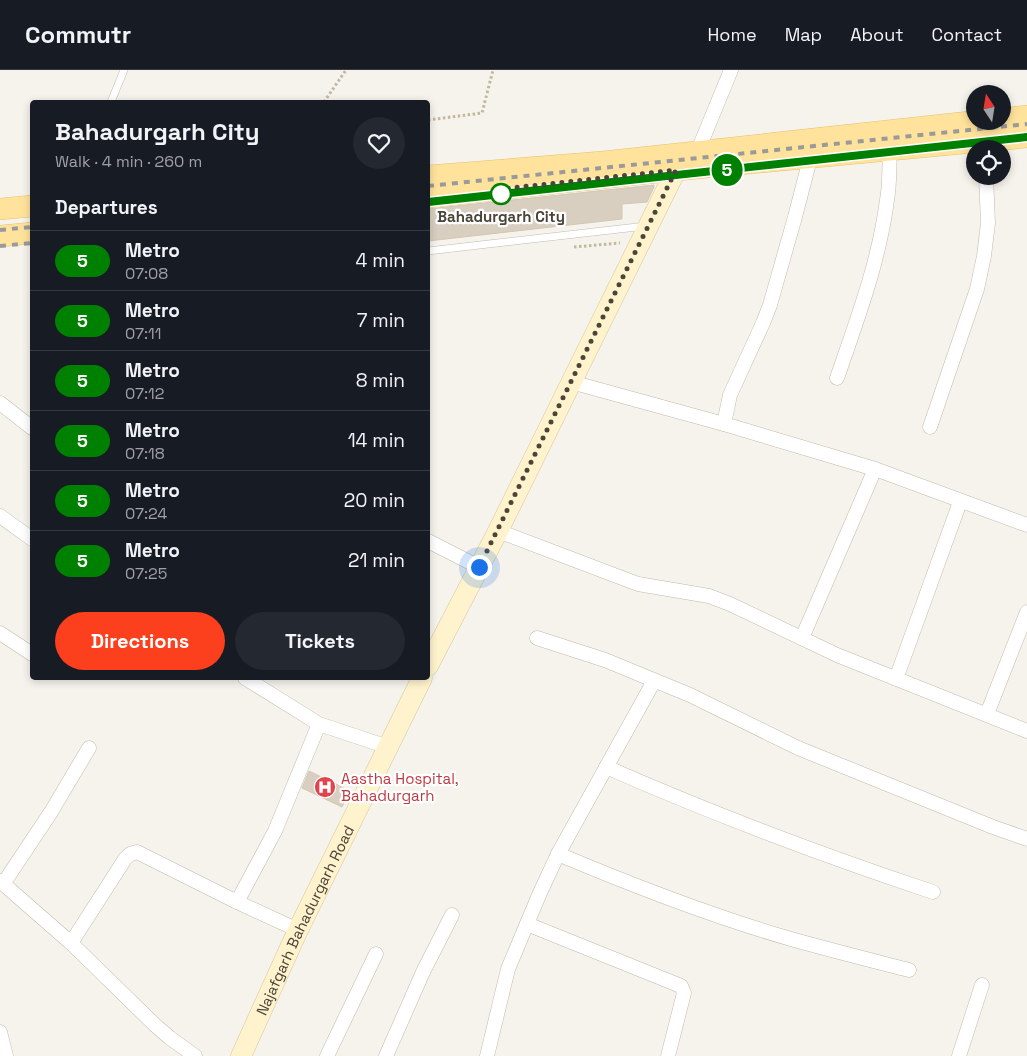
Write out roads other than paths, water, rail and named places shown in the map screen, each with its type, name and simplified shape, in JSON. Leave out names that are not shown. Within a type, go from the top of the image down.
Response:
[{"type":"main road","points":[[1011,118],[1027,116]]},
{"type":"main road","points":[[430,196],[890,150],[982,137]]},
{"type":"main road","points":[[430,176],[697,153],[982,137],[1027,137]]},
{"type":"main road","points":[[0,209],[30,206]]},
{"type":"main road","points":[[0,236],[30,233]]},
{"type":"street","points":[[697,153],[731,70]]},
{"type":"street","points":[[837,378],[875,262],[888,198],[890,150]]},
{"type":"street","points":[[724,424],[730,395],[764,323],[770,305],[796,217],[810,158]]},
{"type":"street","points":[[430,662],[498,531],[676,170]]},
{"type":"street","points":[[930,427],[977,289],[988,223],[986,185]]},
{"type":"street","points":[[571,382],[724,424],[875,470],[1027,525]]},
{"type":"street","points":[[0,403],[30,426]]},
{"type":"street","points":[[802,638],[875,470]]},
{"type":"street","points":[[896,679],[960,502]]},
{"type":"street","points":[[0,516],[30,538]]},
{"type":"street","points":[[498,531],[638,584],[709,596],[837,655],[1027,731]]},
{"type":"street","points":[[430,542],[479,567]]},
{"type":"street","points":[[987,714],[1027,612]]},
{"type":"street","points":[[0,632],[30,653]]},
{"type":"street","points":[[538,638],[606,660],[690,695],[798,748],[1027,839]]},
{"type":"street","points":[[249,680],[320,724],[388,747]]},
{"type":"street","name":"Najafgarh Bahadurgarh Road","points":[[241,1056],[298,930],[421,680]]},
{"type":"street","points":[[486,1056],[508,970],[558,854],[654,681]]},
{"type":"street","points":[[237,902],[275,831],[320,724]]},
{"type":"street","points":[[89,748],[42,826],[2,883],[71,942],[155,1025],[195,1056]]},
{"type":"street","points":[[606,767],[668,794],[825,856],[933,892]]},
{"type":"street","points":[[71,942],[125,859],[130,854],[137,852],[298,930]]},
{"type":"street","points":[[558,854],[640,888],[749,926],[909,970]]},
{"type":"street","points":[[386,1056],[452,915]]},
{"type":"street","points":[[527,924],[681,986],[684,993],[668,1056]]},
{"type":"street","points":[[327,1056],[376,954]]},
{"type":"street","points":[[959,1056],[982,985]]},
{"type":"street","points":[[0,1032],[6,1056]]},
{"type":"lane","points":[[113,100],[124,70]]},
{"type":"lane","points":[[430,250],[648,226]]},
{"type":"railway","points":[[430,186],[1027,124]]},
{"type":"railway","points":[[430,202],[1027,137]]},
{"type":"railway","points":[[0,230],[30,227]]},
{"type":"railway","points":[[0,246],[30,243]]},
{"type":"metro line","name":"5","points":[[430,202],[1027,137]]},
{"type":"place","name":"Bahadurgarh City","points":[[501,194]]},
{"type":"place","name":"Aastha Hospital, Bahadurgarh","points":[[325,787]]}]
